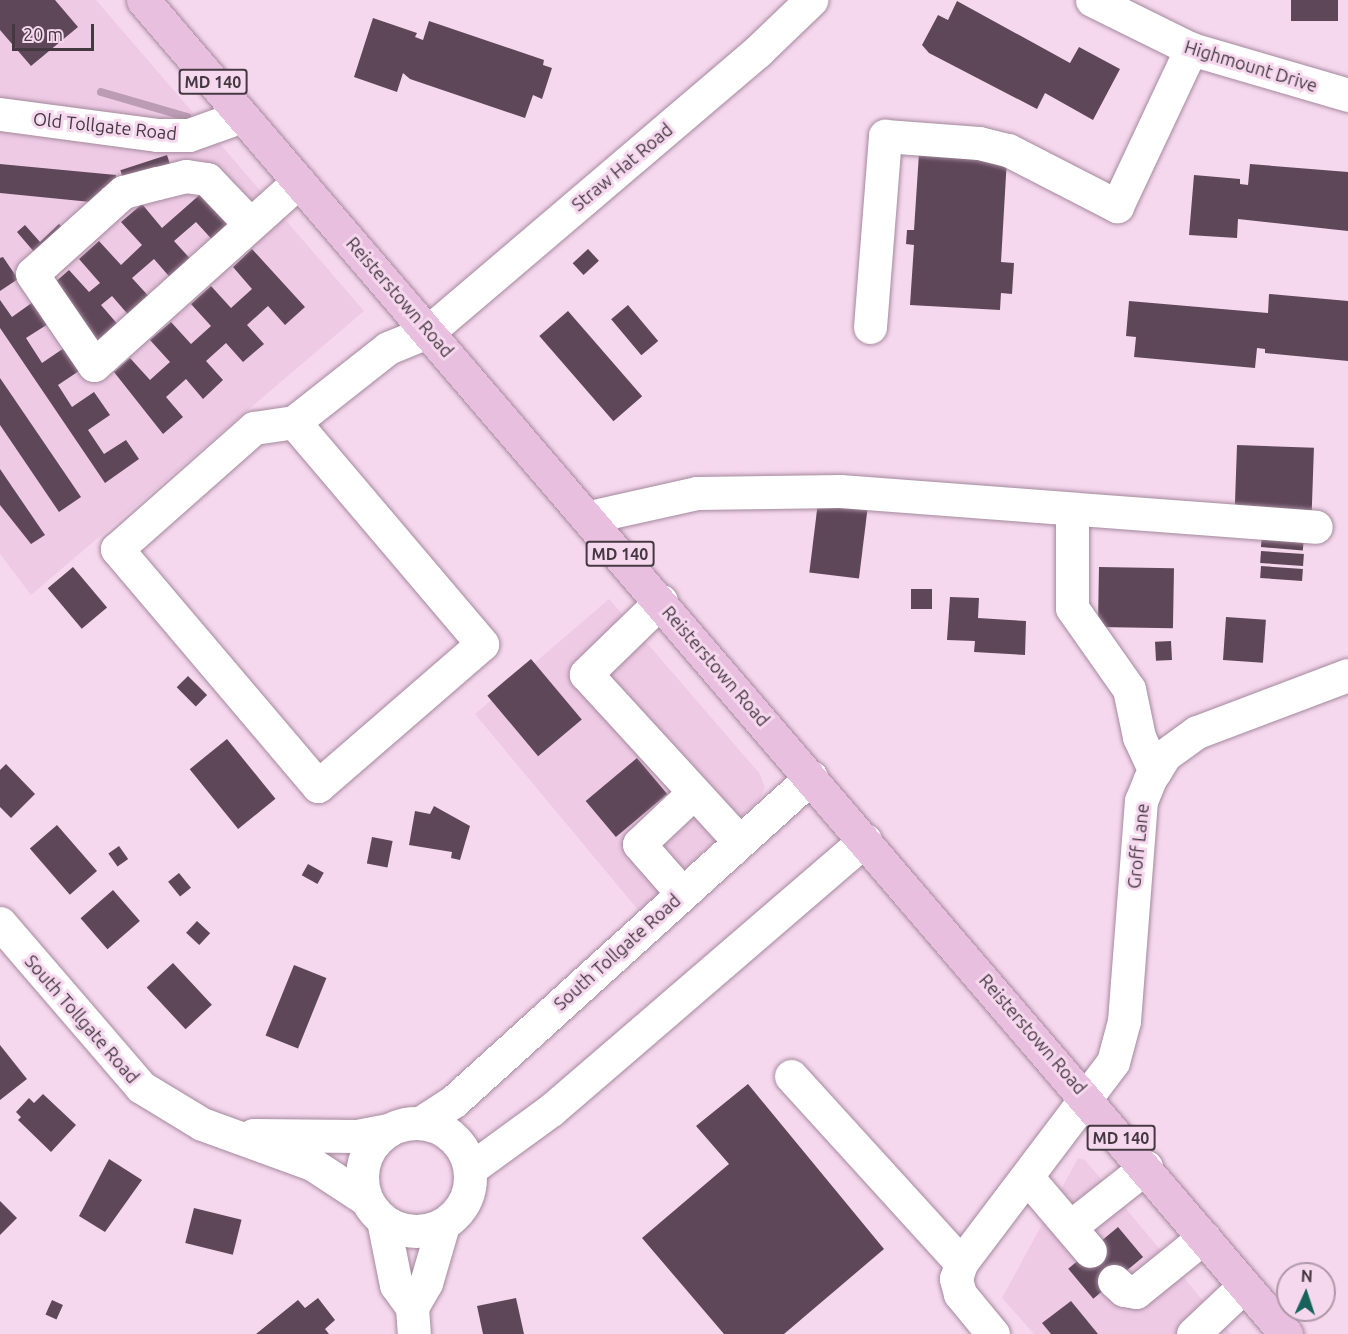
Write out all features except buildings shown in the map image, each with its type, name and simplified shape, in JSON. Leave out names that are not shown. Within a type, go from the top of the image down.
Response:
[{"type":"main road","name":"Reisterstown Road","points":[[143,0],[1088,1098],[1286,1334]]},
{"type":"street","name":"Straw Hat Road","points":[[294,422],[388,348],[429,331],[758,51],[811,0]]},
{"type":"street","name":"Highmount Drive","points":[[1092,0],[1191,49],[1348,95]]},
{"type":"street","points":[[870,327],[885,136],[979,142],[1008,150],[1117,206],[1191,49]]},
{"type":"street","name":"Old Tollgate Road","points":[[0,114],[157,135],[189,135],[242,116]]},
{"type":"street","points":[[250,224],[207,178],[186,177],[157,183],[123,192],[32,274],[94,365],[299,181]]},
{"type":"street","points":[[294,422],[482,644],[318,786],[117,549],[254,428],[294,422]]},
{"type":"street","points":[[589,517],[697,493],[840,491],[1316,527]]},
{"type":"street","points":[[1072,510],[1072,608],[1129,689],[1139,737],[1155,771]]},
{"type":"street","points":[[661,601],[586,674],[692,794],[740,841]]},
{"type":"street","name":"Groff Lane","points":[[960,1263],[1088,1098],[1113,1062],[1124,1021],[1141,801],[1165,755],[1197,732],[1348,675]]},
{"type":"street","name":"South Tollgate Road","points":[[236,1136],[357,1136],[405,1127],[454,1101],[811,777]]},
{"type":"street","points":[[682,893],[639,844],[692,794]]},
{"type":"street","points":[[470,1169],[551,1110],[865,840]]},
{"type":"street","name":"South Tollgate Road","points":[[0,923],[141,1087],[177,1112],[312,1164],[374,1209]]},
{"type":"street","points":[[791,1076],[960,1263],[956,1279],[960,1294],[993,1334]]},
{"type":"street","points":[[435,1126],[457,1141],[470,1169],[465,1202],[443,1225],[413,1321],[396,1285],[374,1209],[364,1161],[405,1127],[435,1126]]},
{"type":"street","points":[[1027,1177],[1080,1239],[1146,1167]]},
{"type":"street","points":[[374,1209],[416,1231],[443,1225]]},
{"type":"street","points":[[1114,1281],[1124,1290],[1136,1292],[1204,1237]]},
{"type":"street","points":[[1193,1334],[1244,1286]]},
{"type":"shaded area","points":[[0,0],[96,0],[364,311],[31,595],[0,554]]},
{"type":"shaded area","points":[[609,599],[760,774],[765,787],[760,799],[639,911],[475,714]]},
{"type":"shaded area","points":[[1078,1158],[1085,1160],[1231,1334],[1034,1334],[1002,1298]]},
{"type":"waterway","points":[[101,92],[187,117]]}]
